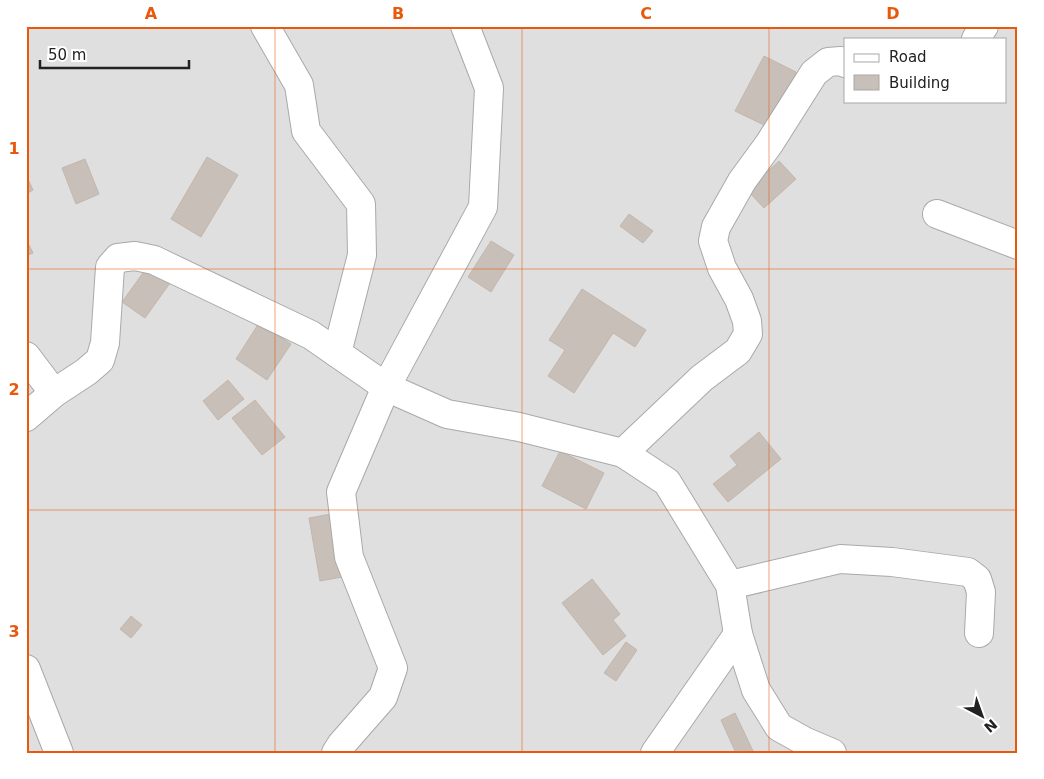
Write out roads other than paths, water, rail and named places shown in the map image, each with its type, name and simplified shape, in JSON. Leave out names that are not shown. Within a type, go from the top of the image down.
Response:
[{"type":"street","points":[[265,26],[300,86],[306,131],[360,204],[362,254],[337,353]]},
{"type":"street","points":[[336,753],[384,697],[393,668],[349,557],[341,492],[386,387],[483,208],[489,88],[466,26]]},
{"type":"street","points":[[977,38],[984,26]]},
{"type":"street","points":[[623,454],[702,378],[738,352],[748,334],[747,321],[739,299],[722,268],[713,241],[716,226],[742,181],[769,144],[814,73],[828,62],[844,62]]},
{"type":"street","points":[[937,214],[1018,245]]},
{"type":"street","points":[[26,417],[54,393],[86,372],[100,360],[105,343],[110,267],[118,258],[135,256],[154,260],[311,335],[386,387],[447,414],[519,426],[623,454],[667,482],[730,585],[738,634],[756,690],[779,727],[806,742],[832,753]]},
{"type":"street","points":[[26,356],[54,393]]},
{"type":"street","points":[[730,585],[840,559],[892,562],[968,572],[977,578],[981,592],[979,633]]},
{"type":"street","points":[[655,753],[738,634]]},
{"type":"street","points":[[26,669],[59,753]]}]
